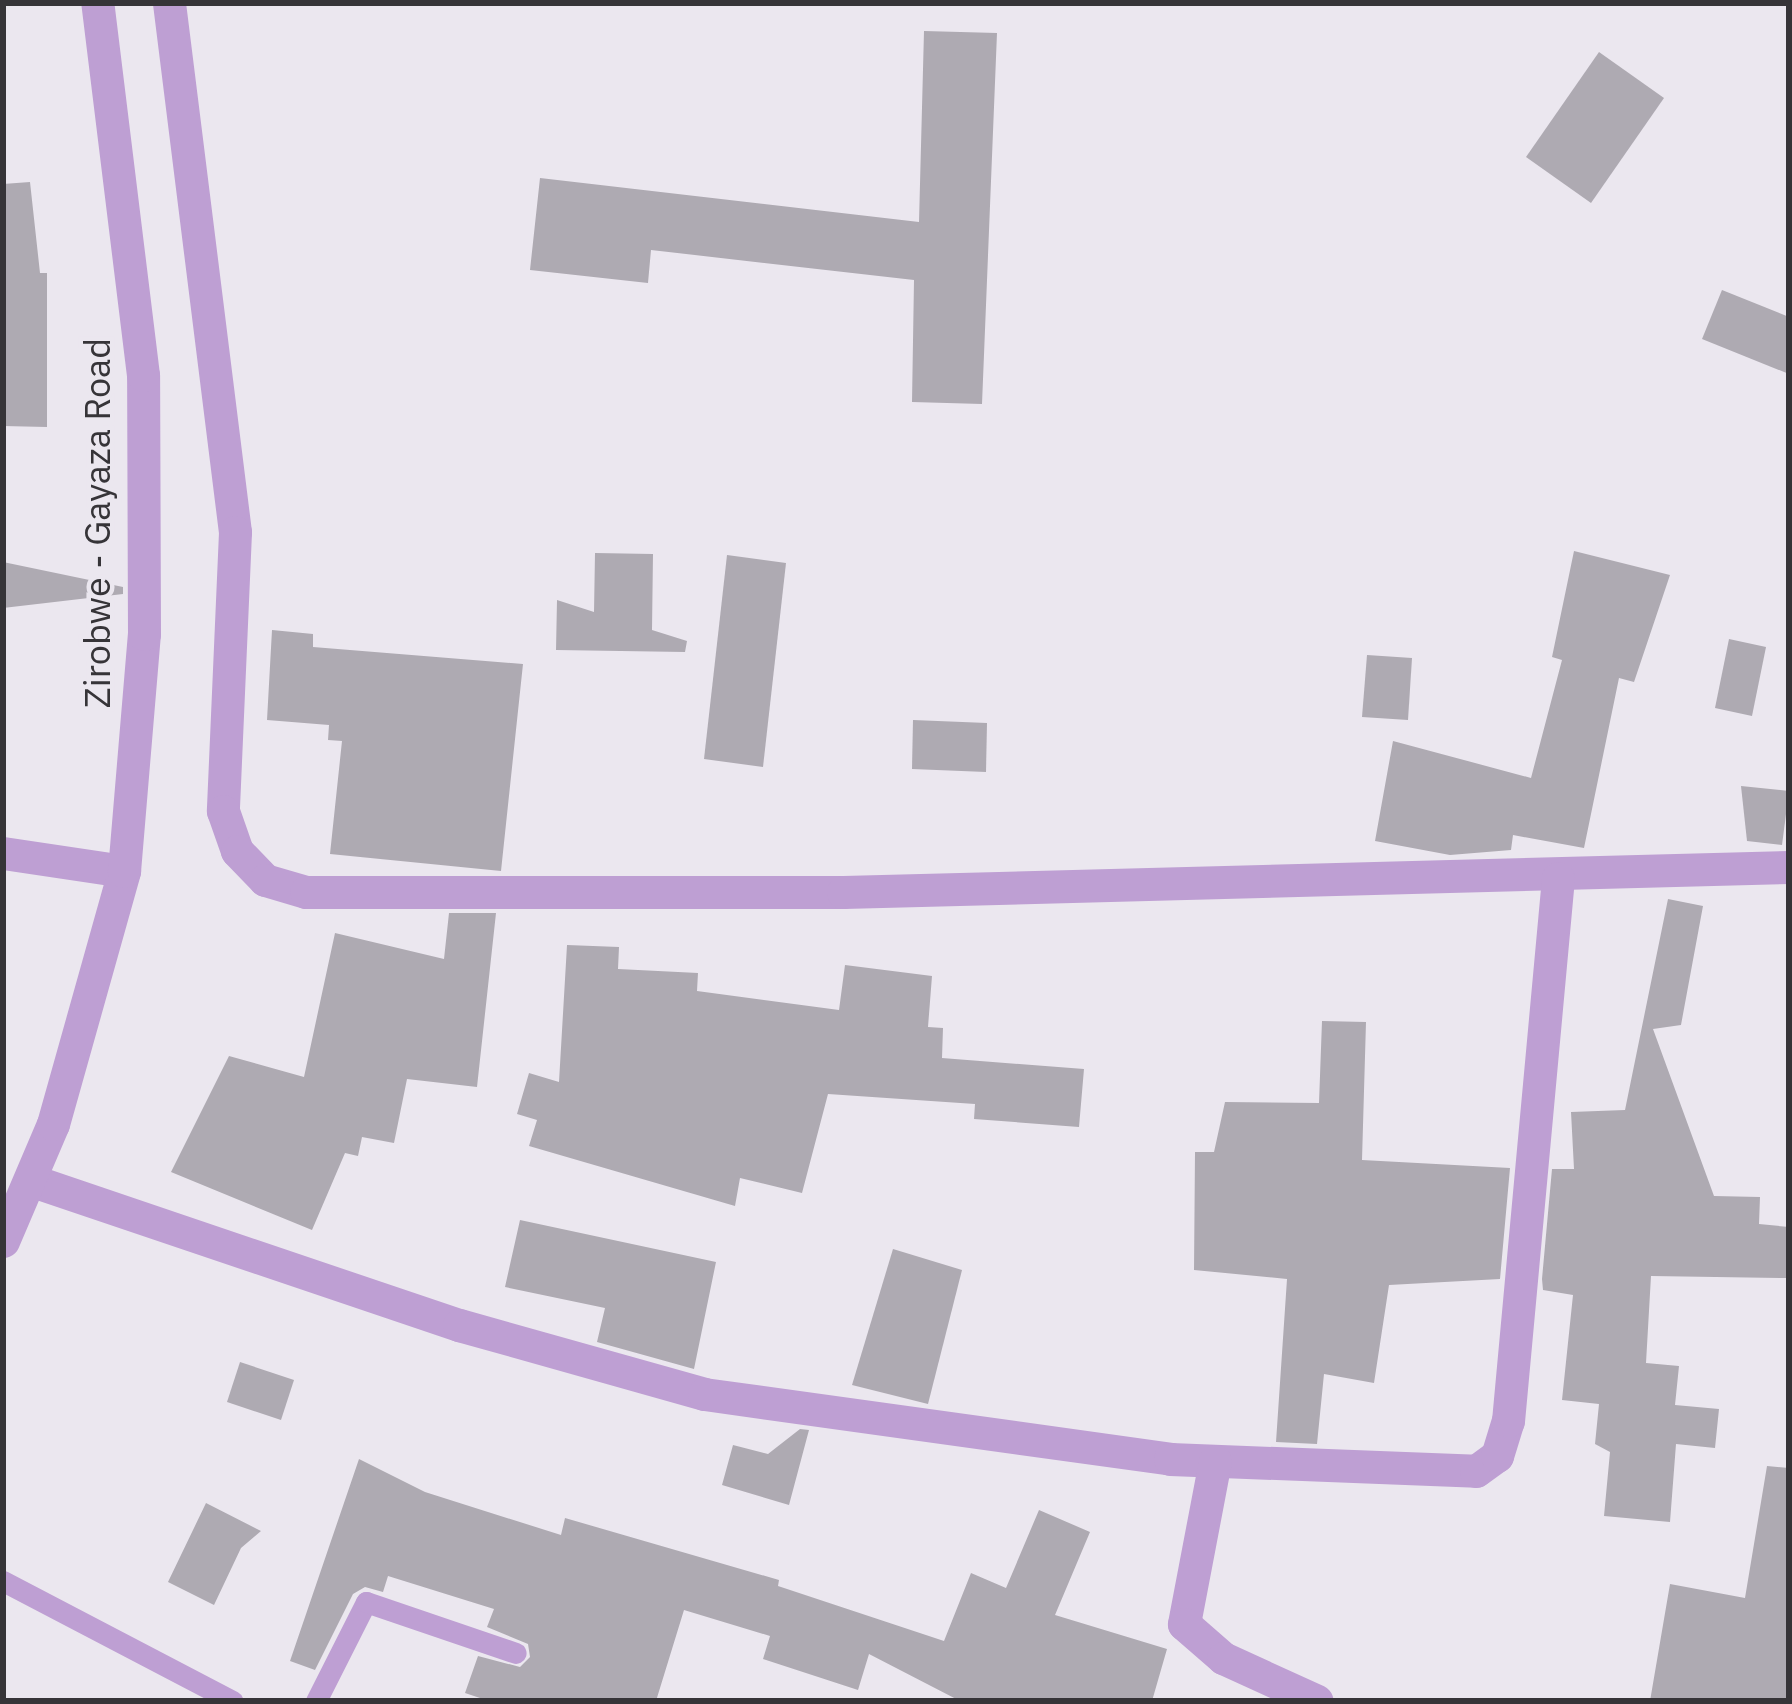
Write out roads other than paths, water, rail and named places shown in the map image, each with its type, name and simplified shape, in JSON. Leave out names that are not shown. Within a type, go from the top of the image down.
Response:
[{"type":"street","name":"Zirobwe - Gayaza Road","points":[[3,1241],[53,1124],[124,871],[144,634],[143,375],[97,3]]},
{"type":"street","points":[[169,3],[236,532],[224,811],[237,851],[265,880],[305,892],[679,892],[1558,878],[1789,867]]},
{"type":"street","points":[[3,854],[124,871]]},
{"type":"street","points":[[30,1180],[616,1374],[1012,1440],[1215,1461],[1444,1475],[1476,1471],[1497,1456],[1508,1421],[1558,878]]},
{"type":"street","points":[[1215,1461],[1184,1624],[1223,1658],[1317,1701]]},
{"type":"lane","points":[[3,1581],[233,1701]]},
{"type":"lane","points":[[316,1701],[366,1602],[516,1653]]}]
